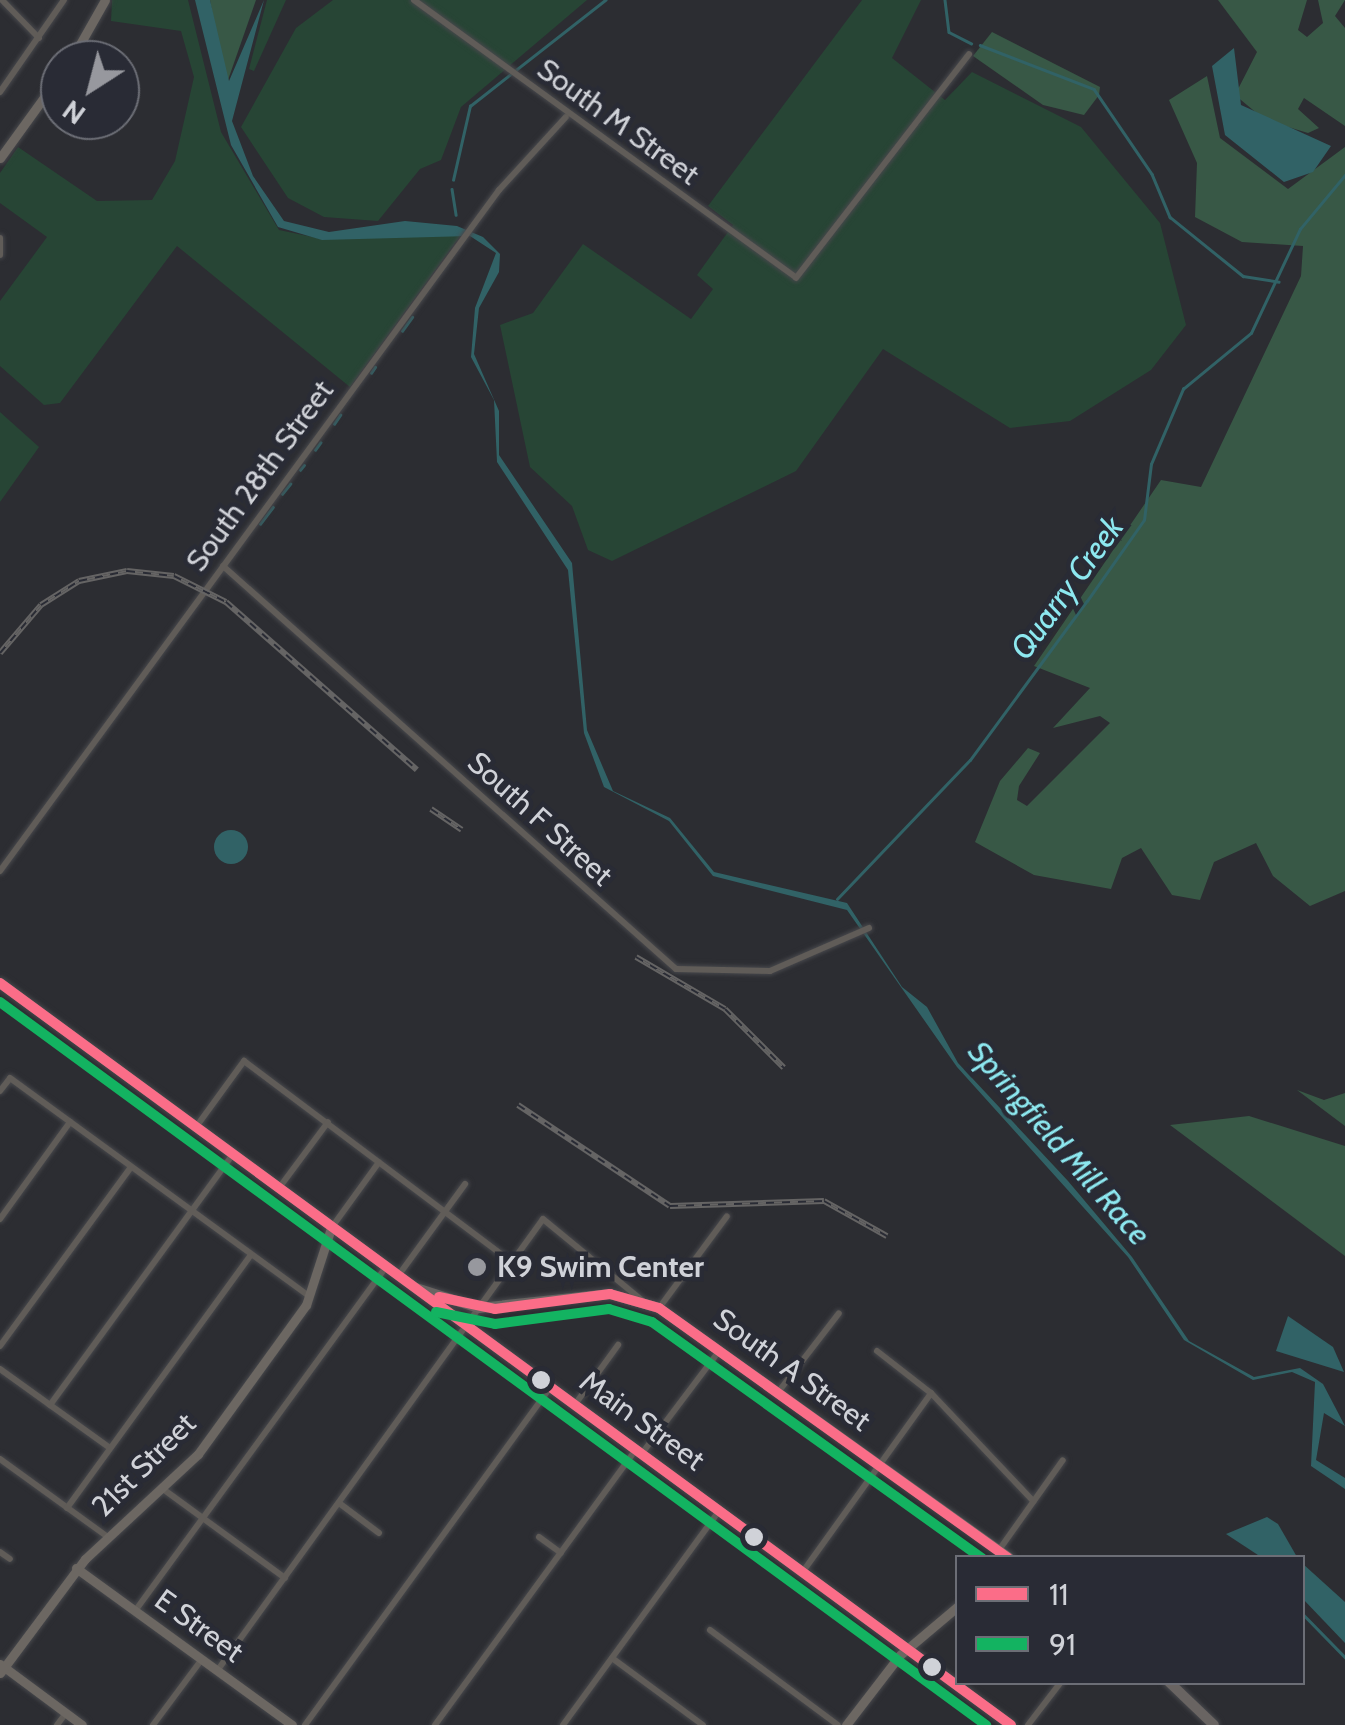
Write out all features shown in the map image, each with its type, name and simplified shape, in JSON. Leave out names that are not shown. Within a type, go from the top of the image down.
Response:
[{"type":"main road","name":"Main Street","points":[[0,984],[955,1684]]},
{"type":"main road","name":"South A Street","points":[[402,1280],[480,1308],[592,1295],[644,1302],[659,1308],[779,1391],[1000,1555]]},
{"type":"main road","name":"Main Street","points":[[957,1685],[1011,1725]]},
{"type":"main road","points":[[1172,1685],[1214,1725]]},
{"type":"street","points":[[2,0],[38,38]]},
{"type":"street","points":[[0,92],[64,0]]},
{"type":"street","points":[[82,40],[105,0]]},
{"type":"street","name":"South M Street","points":[[414,0],[566,116],[796,278],[969,54]]},
{"type":"street","points":[[0,158],[40,103]]},
{"type":"street","name":"South 28th Street","points":[[0,871],[459,242],[546,128],[566,116]]},
{"type":"street","points":[[0,238],[6,246],[0,255]]},
{"type":"street","name":"South F Street","points":[[223,566],[676,970],[770,972],[869,928]]},
{"type":"street","points":[[196,1128],[244,1061],[512,1262]]},
{"type":"street","points":[[0,1092],[10,1078],[310,1298]]},
{"type":"street","points":[[0,1219],[70,1122]]},
{"type":"street","points":[[278,1189],[328,1122]]},
{"type":"street","points":[[50,1404],[232,1155]]},
{"type":"street","points":[[331,1228],[379,1162]]},
{"type":"street","points":[[0,1346],[131,1167]]},
{"type":"street","points":[[402,1280],[465,1184]]},
{"type":"street","points":[[659,1308],[726,1216]]},
{"type":"street","points":[[217,1670],[542,1219],[644,1302]]},
{"type":"street","name":"21st Street","points":[[1,1668],[76,1568],[163,1489],[310,1298],[331,1228]]},
{"type":"street","points":[[67,1508],[251,1255]]},
{"type":"street","points":[[135,1611],[385,1268]]},
{"type":"street","points":[[779,1391],[840,1313]]},
{"type":"street","points":[[576,1404],[618,1346]]},
{"type":"street","points":[[435,1725],[560,1552],[720,1350]]},
{"type":"street","points":[[877,1351],[931,1393],[1032,1501]]},
{"type":"street","points":[[0,1368],[110,1448]]},
{"type":"street","points":[[305,1725],[552,1386]]},
{"type":"street","points":[[804,1570],[931,1393]]},
{"type":"street","points":[[0,1459],[108,1538]]},
{"type":"street","points":[[1000,1555],[1032,1501],[1063,1460]]},
{"type":"street","points":[[163,1489],[285,1578]]},
{"type":"street","points":[[339,1504],[379,1532]]},
{"type":"street","points":[[563,1725],[720,1508]]},
{"type":"street","points":[[539,1537],[560,1552]]},
{"type":"street","points":[[0,1552],[10,1559]]},
{"type":"street","name":"E Street","points":[[76,1568],[292,1725]]},
{"type":"street","points":[[710,1630],[842,1725],[908,1649],[955,1609]]},
{"type":"street","points":[[612,1658],[703,1725]]},
{"type":"street","points":[[156,1724],[202,1659]]},
{"type":"street","points":[[1,1668],[82,1725]]},
{"type":"street","points":[[1028,1725],[1060,1685]]},
{"type":"street","points":[[57,1725],[66,1714]]},
{"type":"green space","points":[[112,0],[188,0],[221,132],[279,230],[322,239],[463,232],[350,387],[177,246],[60,403],[44,405],[0,366],[0,301],[47,237],[0,203],[0,173],[18,147],[97,201],[152,200],[175,161],[194,77],[181,31],[111,21]]},
{"type":"green space","points":[[210,0],[256,0],[228,80],[221,61]]},
{"type":"green space","points":[[267,0],[286,0],[254,71],[249,69]]},
{"type":"green space","points":[[333,0],[587,0],[461,107],[441,160],[420,169],[378,221],[324,217],[288,198],[241,127],[296,28]]},
{"type":"green space","points":[[862,0],[921,0],[892,58],[945,100],[972,72],[1081,127],[1160,223],[1186,325],[1151,370],[1070,421],[1010,428],[883,349],[796,471],[612,561],[588,550],[572,506],[530,467],[500,325],[533,313],[583,244],[691,319],[713,289],[697,275],[733,225],[708,206]]},
{"type":"green space","points":[[1218,0],[1307,0],[1298,30],[1307,37],[1323,23],[1318,0],[1345,0],[1335,16],[1345,28],[1345,126],[1304,98],[1298,109],[1319,128],[1308,133],[1265,120],[1235,95],[1257,52]]},
{"type":"green space","points":[[992,32],[1100,87],[1099,95],[1084,115],[1043,105],[973,56]]},
{"type":"green space","points":[[1207,76],[1220,138],[1288,189],[1345,147],[1345,891],[1310,906],[1273,876],[1256,843],[1214,862],[1200,900],[1172,895],[1141,848],[1122,858],[1111,889],[1034,875],[975,842],[1000,781],[1028,748],[1040,753],[1019,786],[1017,800],[1027,806],[1110,723],[1100,716],[1053,728],[1090,688],[1034,666],[1161,480],[1201,487],[1301,276],[1303,246],[1242,242],[1195,217],[1197,163],[1169,100]]},
{"type":"green space","points":[[0,412],[39,447],[0,502]]},
{"type":"green space","points":[[1297,1090],[1324,1100],[1345,1093],[1345,1126]]},
{"type":"green space","points":[[1249,1116],[1345,1146],[1345,1256],[1170,1125]]},
{"type":"water","points":[[195,0],[210,0],[229,81],[264,0],[232,121],[253,176],[284,221],[329,232],[405,221],[457,226],[483,237],[500,254],[499,272],[479,308],[474,354],[499,411],[499,455],[572,563],[587,730],[613,791],[670,818],[714,872],[847,903],[902,987],[927,1007],[958,1063],[1068,1181],[1132,1257],[1189,1341],[1254,1377],[1300,1368],[1323,1384],[1345,1426],[1324,1413],[1316,1460],[1345,1478],[1345,1489],[1311,1466],[1315,1382],[1292,1372],[1253,1380],[1184,1340],[1128,1257],[957,1067],[847,910],[713,876],[669,821],[604,787],[584,733],[568,570],[497,462],[494,400],[471,357],[475,308],[496,253],[470,236],[322,240],[278,227],[231,145]]},
{"type":"water","points":[[1234,48],[1241,105],[1331,146],[1313,172],[1284,182],[1225,135],[1212,66]]},
{"type":"water","points":[[231,830],[243,835],[248,847],[243,859],[231,864],[219,859],[214,847],[219,835]]},
{"type":"water","points":[[1288,1316],[1333,1347],[1344,1372],[1276,1351]]},
{"type":"water","points":[[1267,1517],[1278,1524],[1296,1555],[1258,1555],[1226,1534]]},
{"type":"water","points":[[1305,1566],[1345,1602],[1345,1643],[1305,1601]]},
{"type":"waterway","points":[[453,180],[470,106],[605,0]]},
{"type":"waterway","points":[[945,0],[949,32],[971,43]]},
{"type":"waterway","points":[[980,45],[1094,89],[1152,174],[1170,217],[1243,276],[1279,282]]},
{"type":"waterway","name":"Quarry Creek","points":[[837,899],[970,760],[1144,520],[1151,464],[1183,389],[1251,333],[1300,229],[1345,175]]},
{"type":"waterway","points":[[452,189],[456,215]]},
{"type":"waterway","points":[[402,331],[412,317]]},
{"type":"waterway","points":[[371,373],[375,367]]},
{"type":"waterway","points":[[334,424],[340,415]]},
{"type":"waterway","points":[[315,450],[320,443]]},
{"type":"waterway","points":[[300,470],[304,465]]},
{"type":"waterway","points":[[282,494],[290,484]]},
{"type":"waterway","points":[[260,524],[273,507]]},
{"type":"waterway","points":[[1305,1616],[1345,1657]]},
{"type":"railway","points":[[0,653],[41,605],[79,581],[127,571],[174,576],[226,602],[417,770]]},
{"type":"railway","points":[[431,809],[462,830]]},
{"type":"railway","points":[[636,957],[725,1009],[784,1068]]},
{"type":"railway","points":[[518,1105],[670,1206],[824,1201],[887,1236]]},
{"type":"transit line","name":"11","points":[[0,983],[955,1684]]},
{"type":"transit line","name":"91","points":[[0,1002],[986,1725]]},
{"type":"transit line","name":"11","points":[[439,1297],[495,1309],[610,1294],[659,1308],[1004,1555]]},
{"type":"transit line","name":"91","points":[[436,1312],[495,1324],[609,1309],[652,1322],[978,1555]]},
{"type":"transit line","name":"11","points":[[956,1685],[1011,1725]]},
{"type":"place","name":"K9 Swim Center","points":[[477,1267]]},
{"type":"water label","name":"Springfield Mill Race","points":[[1059,1143]]}]
